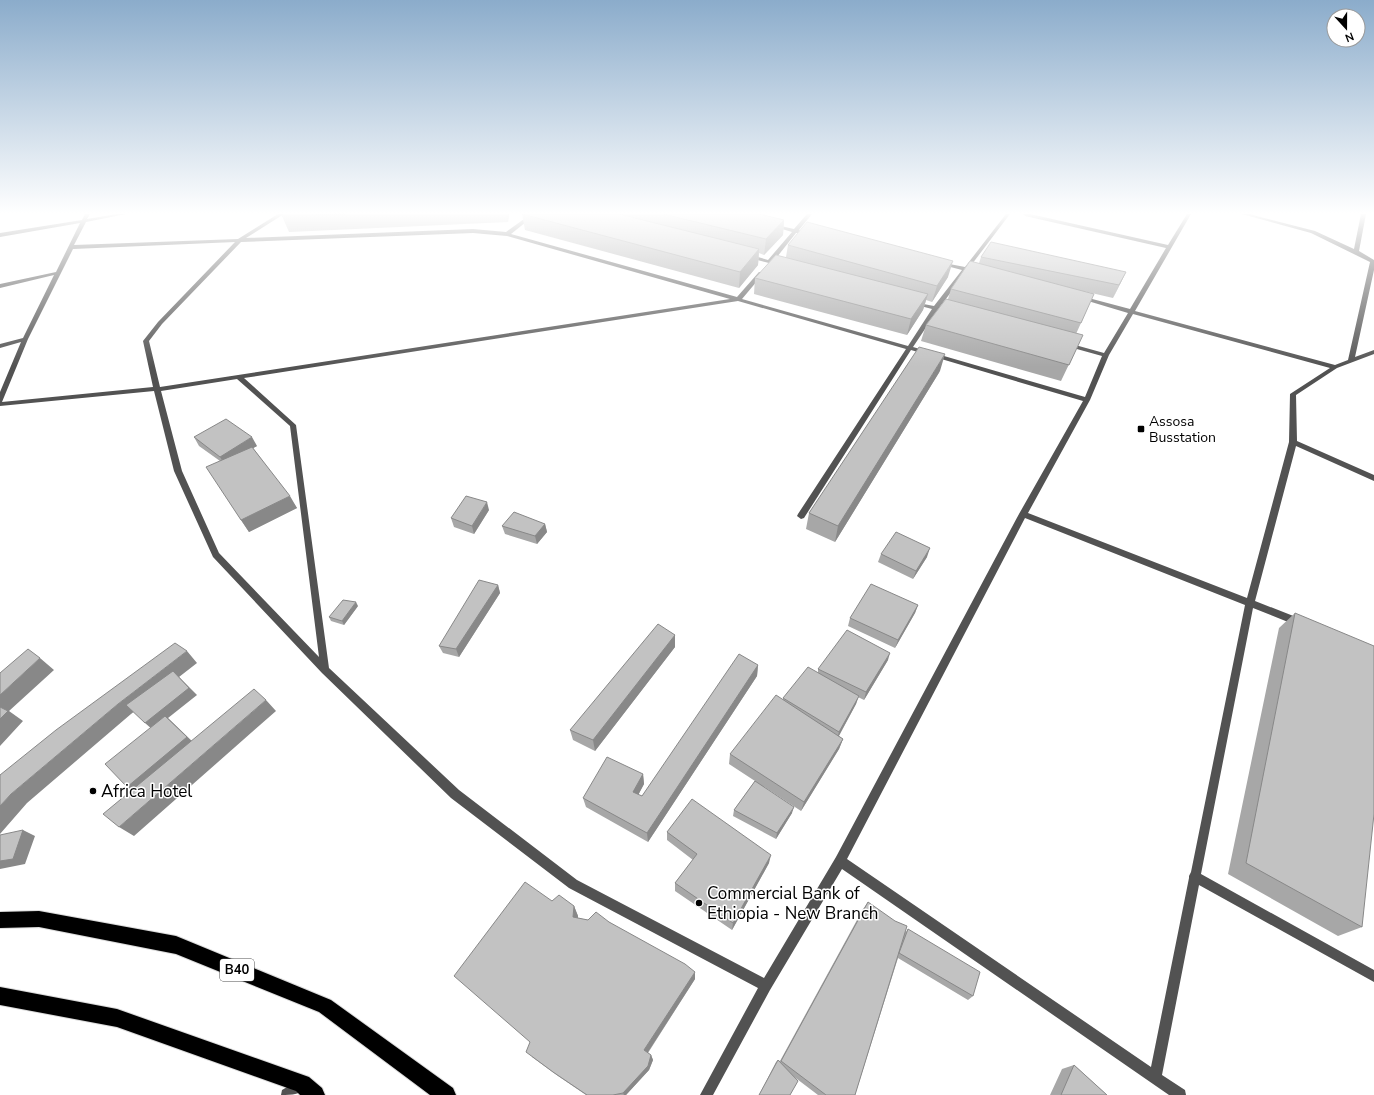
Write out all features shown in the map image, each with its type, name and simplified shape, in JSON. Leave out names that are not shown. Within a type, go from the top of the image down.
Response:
[{"type":"highway","name":"B40","points":[[0,920],[39,919],[176,945],[325,1006],[446,1095]]},
{"type":"highway","points":[[0,996],[117,1018],[308,1090]]},
{"type":"street","points":[[0,400],[26,339],[62,265]]},
{"type":"street","points":[[216,265],[160,323],[146,341],[178,471],[216,555],[325,670],[455,794],[573,884],[766,986]]},
{"type":"street","points":[[618,265],[1087,400]]},
{"type":"street","points":[[0,404],[157,389],[739,299],[767,265]]},
{"type":"street","points":[[949,265],[981,273]]},
{"type":"street","points":[[801,516],[935,309],[969,265]]},
{"type":"street","points":[[706,1095],[766,986],[840,860],[1023,514],[1087,400],[1106,355],[1158,265]]},
{"type":"street","points":[[1352,361],[1372,265]]},
{"type":"street","points":[[0,286],[58,273]]},
{"type":"street","points":[[1071,295],[1132,310],[1335,367]]},
{"type":"street","points":[[905,300],[957,315]]},
{"type":"street","points":[[0,346],[26,339]]},
{"type":"street","points":[[1062,343],[1106,355]]},
{"type":"street","points":[[1155,1077],[1250,602],[1293,442],[1293,394],[1335,367],[1374,352]]},
{"type":"street","points":[[238,376],[293,424],[325,670]]},
{"type":"street","points":[[1293,442],[1374,478]]},
{"type":"street","points":[[1023,514],[1309,626]]},
{"type":"street","points":[[840,860],[1180,1095]]},
{"type":"street","points":[[1194,876],[1374,976]]},
{"type":"street","points":[[287,1095],[308,1090]]},
{"type":"building","points":[[714,265],[746,265],[740,272]]},
{"type":"building","points":[[767,265],[815,265],[928,294],[911,319],[755,278]]},
{"type":"building","points":[[861,265],[950,265],[937,286]]},
{"type":"building","points":[[967,265],[985,265],[1094,294],[1081,323],[951,289]]},
{"type":"building","points":[[1021,265],[1095,265],[1126,272],[1119,285]]},
{"type":"building","points":[[946,299],[1083,335],[1069,365],[926,325]]},
{"type":"building","points":[[919,347],[945,354],[838,526],[809,513]]},
{"type":"building","points":[[226,419],[252,437],[220,457],[194,437]]},
{"type":"building","points":[[252,447],[290,496],[241,520],[206,467]]},
{"type":"building","points":[[466,496],[487,502],[472,526],[451,518]]},
{"type":"building","points":[[514,512],[545,524],[535,536],[502,526]]},
{"type":"building","points":[[896,532],[930,548],[916,571],[881,554]]},
{"type":"building","points":[[479,580],[498,585],[456,649],[439,646]]},
{"type":"building","points":[[871,584],[918,605],[898,640],[850,618]]},
{"type":"building","points":[[343,600],[356,602],[342,621],[329,617]]},
{"type":"building","points":[[1295,613],[1374,646],[1374,814],[1362,927],[1246,863]]},
{"type":"building","points":[[658,624],[675,635],[593,740],[570,730]]},
{"type":"building","points":[[847,630],[890,653],[866,692],[818,669]]},
{"type":"building","points":[[175,643],[187,651],[118,704],[11,794],[0,806],[0,775],[56,730]]},
{"type":"building","points":[[28,649],[40,658],[0,695],[0,673]]},
{"type":"building","points":[[739,654],[758,665],[647,833],[583,798],[607,757],[643,774],[633,792],[642,796]]},
{"type":"building","points":[[808,667],[859,696],[839,732],[783,698]]},
{"type":"building","points":[[173,671],[189,688],[145,723],[126,705]]},
{"type":"building","points":[[254,689],[266,700],[119,827],[103,814]]},
{"type":"building","points":[[776,695],[843,739],[804,802],[730,754]]},
{"type":"building","points":[[0,707],[8,711],[0,719]]},
{"type":"building","points":[[165,716],[187,737],[127,787],[105,764]]},
{"type":"building","points":[[755,781],[794,807],[777,833],[734,810]]},
{"type":"building","points":[[692,799],[771,855],[733,923],[675,883],[697,854],[667,832]]},
{"type":"building","points":[[23,830],[13,859],[0,861],[0,835]]},
{"type":"building","points":[[525,882],[552,901],[559,895],[574,906],[573,917],[588,920],[596,912],[609,922],[685,964],[695,972],[644,1050],[651,1055],[648,1066],[623,1093],[613,1095],[587,1095],[553,1072],[526,1052],[530,1042],[454,976]]},
{"type":"building","points":[[868,902],[895,921],[907,926],[855,1095],[826,1095],[781,1061]]},
{"type":"building","points":[[908,929],[980,972],[973,996],[899,953]]},
{"type":"building","points":[[778,1060],[798,1081],[790,1095],[759,1095]]},
{"type":"building","points":[[1074,1065],[1107,1095],[1061,1095]]},
{"type":"place","name":"Assosa Busstation","points":[[1141,429]]},
{"type":"place","name":"Africa Hotel","points":[[93,791]]},
{"type":"place","name":"Commercial Bank of Ethiopia - New Branch","points":[[699,903]]}]
